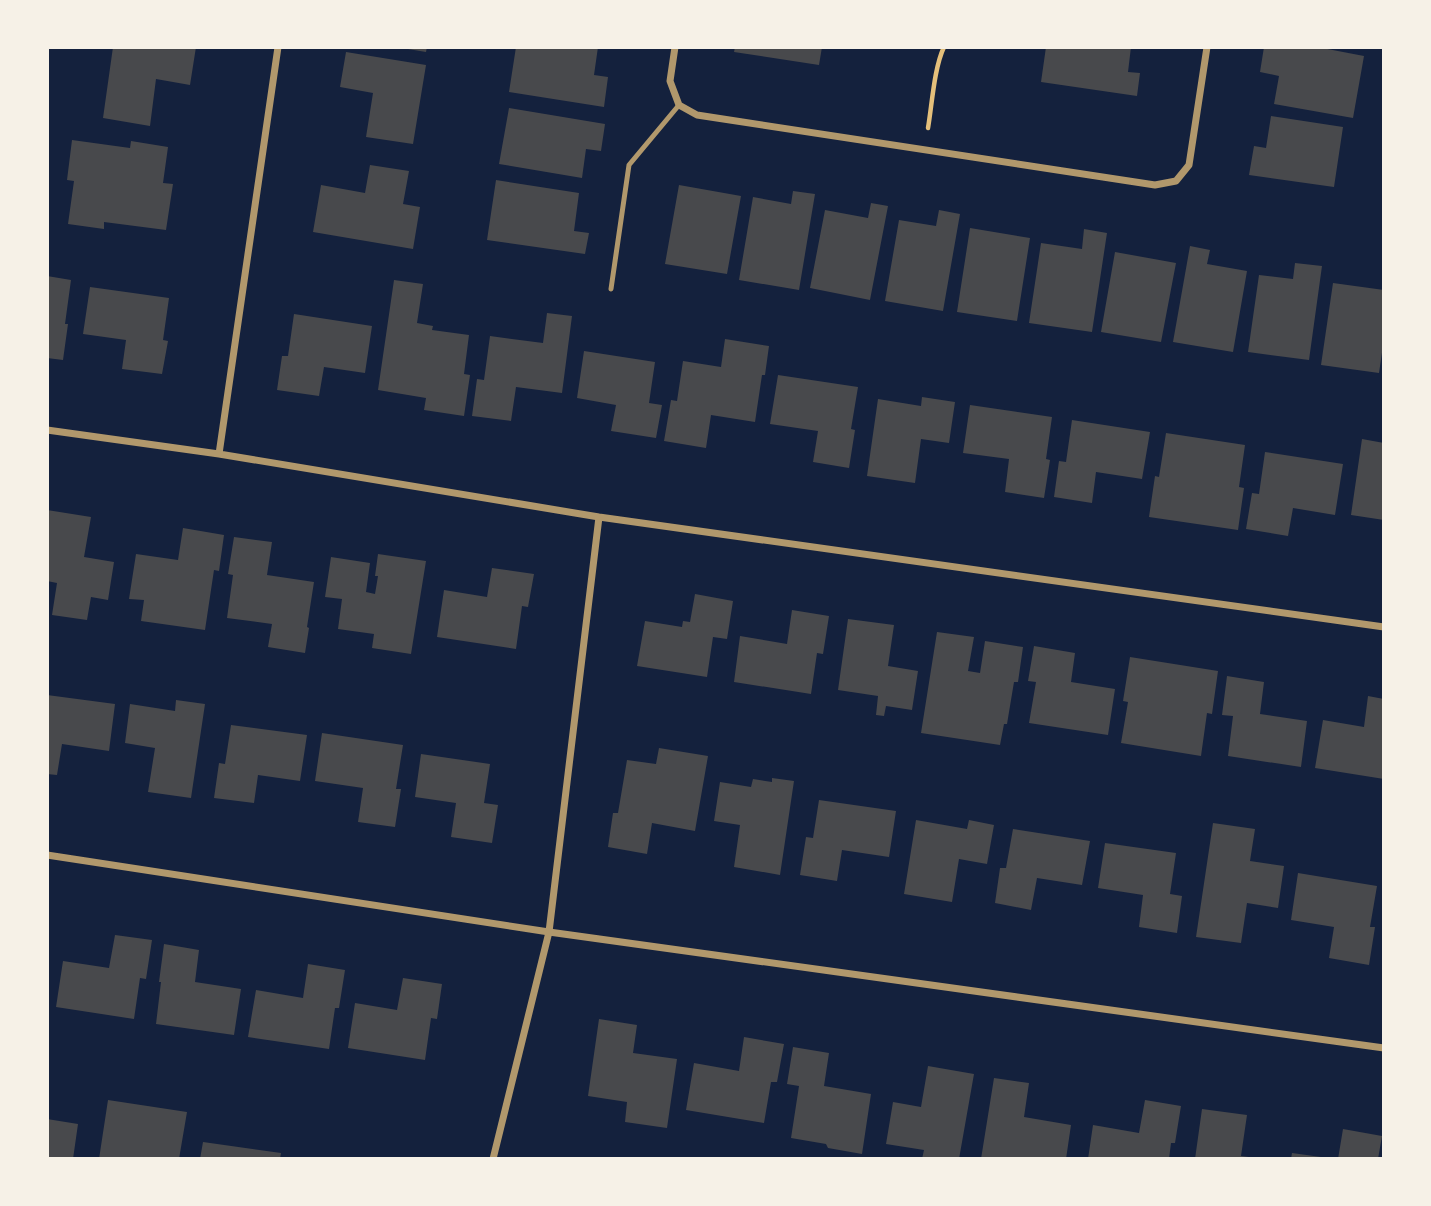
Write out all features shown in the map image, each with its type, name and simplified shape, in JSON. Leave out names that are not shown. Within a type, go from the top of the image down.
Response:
[{"type":"street","points":[[219,454],[278,47]]},
{"type":"street","points":[[675,47],[670,81],[679,105],[697,115],[1155,185],[1176,181],[1189,165],[1207,47]]},
{"type":"street","points":[[47,430],[219,454],[599,517],[1384,627]]},
{"type":"street","points":[[494,1159],[549,932],[599,517]]},
{"type":"street","points":[[47,855],[549,932],[1384,1048]]},
{"type":"lane","points":[[611,289],[629,165],[679,105]]},
{"type":"path","points":[[925,150],[936,75],[944,47]]},
{"type":"building","points":[[113,47],[196,47],[190,85],[156,79],[150,126],[103,118]]},
{"type":"building","points":[[408,47],[427,47],[426,52]]},
{"type":"building","points":[[516,47],[598,47],[594,75],[608,77],[604,107],[509,92]]},
{"type":"building","points":[[735,47],[822,47],[819,65],[734,52]]},
{"type":"building","points":[[1046,47],[1131,47],[1128,72],[1140,73],[1137,96],[1041,82]]},
{"type":"building","points":[[1264,47],[1317,47],[1364,56],[1353,118],[1274,104],[1279,76],[1260,72]]},
{"type":"building","points":[[346,52],[426,65],[413,144],[366,137],[373,93],[340,87]]},
{"type":"building","points":[[509,108],[605,124],[601,151],[586,149],[582,178],[499,164]]},
{"type":"building","points":[[1271,116],[1343,127],[1334,187],[1249,175],[1254,146],[1266,148]]},
{"type":"building","points":[[72,140],[130,148],[131,141],[168,147],[163,183],[173,184],[166,230],[104,222],[104,229],[68,224],[74,181],[67,180]]},
{"type":"building","points":[[370,165],[409,171],[403,204],[420,207],[413,249],[313,232],[321,185],[365,193]]},
{"type":"building","points":[[496,180],[579,193],[574,231],[589,233],[585,254],[487,240]]},
{"type":"building","points":[[679,185],[741,196],[727,274],[665,264]]},
{"type":"building","points":[[793,191],[815,194],[799,290],[739,280],[753,197],[791,204]]},
{"type":"building","points":[[871,203],[888,206],[870,300],[810,288],[825,210],[868,218]]},
{"type":"building","points":[[939,210],[960,214],[943,311],[885,301],[899,220],[936,226]]},
{"type":"building","points":[[970,228],[1030,238],[1017,321],[957,312]]},
{"type":"building","points":[[1084,229],[1107,233],[1092,332],[1029,323],[1041,243],[1082,249]]},
{"type":"building","points":[[1190,246],[1210,250],[1207,264],[1247,271],[1233,352],[1173,342]]},
{"type":"building","points":[[1115,252],[1176,263],[1161,342],[1101,332]]},
{"type":"building","points":[[1295,263],[1322,266],[1309,360],[1248,352],[1259,275],[1293,279]]},
{"type":"building","points":[[47,276],[71,280],[63,360],[47,358]]},
{"type":"building","points":[[394,280],[423,284],[417,323],[433,326],[432,330],[469,335],[464,374],[470,375],[464,416],[424,410],[426,398],[378,390]]},
{"type":"building","points":[[1333,283],[1384,290],[1384,339],[1379,373],[1321,365]]},
{"type":"building","points":[[90,287],[169,298],[163,340],[168,341],[162,374],[122,369],[126,340],[83,334]]},
{"type":"building","points":[[547,313],[572,316],[562,393],[516,387],[511,421],[472,416],[477,379],[484,380],[490,336],[543,343]]},
{"type":"building","points":[[294,314],[372,326],[365,373],[324,367],[319,396],[277,390],[282,356],[288,356]]},
{"type":"building","points":[[725,339],[769,346],[755,422],[711,415],[706,448],[664,441],[671,400],[677,401],[683,361],[721,367]]},
{"type":"building","points":[[584,351],[655,362],[649,403],[662,405],[656,438],[611,431],[616,405],[577,398]]},
{"type":"building","points":[[778,375],[858,387],[851,429],[855,430],[849,468],[813,462],[818,431],[770,424]]},
{"type":"building","points":[[922,397],[955,402],[949,443],[921,439],[915,483],[867,476],[878,399],[921,406]]},
{"type":"building","points":[[970,405],[1052,417],[1046,459],[1050,460],[1044,498],[1005,492],[1009,459],[963,453]]},
{"type":"building","points":[[1072,420],[1150,432],[1142,479],[1096,472],[1092,503],[1054,497],[1059,461],[1066,462]]},
{"type":"building","points":[[1166,433],[1245,445],[1239,487],[1244,488],[1238,530],[1149,517],[1155,476],[1159,477]]},
{"type":"building","points":[[1362,439],[1384,443],[1384,520],[1351,515]]},
{"type":"building","points":[[1265,452],[1343,464],[1335,515],[1293,508],[1288,536],[1246,529],[1252,493],[1259,494]]},
{"type":"building","points":[[47,510],[91,517],[84,557],[114,562],[108,600],[91,597],[87,620],[52,615],[57,583],[47,581]]},
{"type":"building","points":[[183,528],[224,535],[219,571],[214,570],[205,630],[141,621],[144,600],[129,599],[136,554],[178,560]]},
{"type":"building","points":[[234,537],[272,542],[267,575],[314,582],[305,653],[268,647],[272,624],[227,618],[233,575],[228,574]]},
{"type":"building","points":[[378,554],[426,561],[411,654],[372,648],[374,634],[338,629],[342,599],[325,597],[331,557],[370,563],[366,592],[375,594]]},
{"type":"building","points":[[492,568],[534,574],[528,607],[522,606],[516,649],[437,637],[444,590],[487,597]]},
{"type":"building","points":[[695,594],[733,601],[727,639],[713,637],[707,677],[637,666],[645,621],[682,627],[683,621],[690,622]]},
{"type":"building","points":[[792,610],[829,616],[823,654],[817,653],[811,694],[734,682],[740,636],[787,644]]},
{"type":"building","points":[[848,619],[894,625],[888,666],[918,671],[912,710],[886,706],[884,716],[876,715],[878,696],[838,690]]},
{"type":"building","points":[[937,632],[974,637],[968,671],[980,673],[985,641],[1023,647],[1018,682],[1014,682],[1007,724],[1004,724],[1000,745],[921,733]]},
{"type":"building","points":[[1034,646],[1075,653],[1071,682],[1115,689],[1108,735],[1029,723],[1036,682],[1028,681]]},
{"type":"building","points":[[1130,657],[1218,671],[1212,714],[1207,713],[1201,756],[1121,743],[1128,702],[1123,701]]},
{"type":"building","points":[[1227,676],[1264,682],[1260,714],[1307,721],[1301,767],[1228,756],[1233,716],[1222,715]]},
{"type":"building","points":[[47,695],[115,704],[109,751],[62,744],[57,775],[47,774]]},
{"type":"building","points":[[1368,696],[1384,699],[1384,779],[1315,768],[1323,720],[1364,727]]},
{"type":"building","points":[[176,700],[205,704],[191,798],[148,792],[155,748],[125,743],[130,704],[175,711]]},
{"type":"building","points":[[231,725],[307,735],[300,781],[258,775],[254,803],[214,798],[219,763],[225,764]]},
{"type":"building","points":[[322,733],[403,745],[396,789],[401,789],[395,827],[358,822],[363,788],[315,781]]},
{"type":"building","points":[[659,748],[708,756],[695,831],[652,823],[647,854],[608,847],[613,813],[618,813],[627,760],[656,764]]},
{"type":"building","points":[[421,754],[490,764],[484,803],[498,805],[492,843],[451,837],[456,803],[415,797]]},
{"type":"building","points":[[772,778],[794,781],[780,875],[734,867],[740,825],[714,821],[720,782],[751,787],[753,779],[772,782]]},
{"type":"building","points":[[819,800],[896,811],[889,857],[842,850],[837,881],[800,875],[806,837],[813,838]]},
{"type":"building","points":[[916,820],[967,829],[969,820],[994,825],[987,864],[959,859],[952,902],[904,894]]},
{"type":"building","points":[[1213,823],[1255,829],[1250,861],[1284,866],[1278,908],[1247,903],[1241,943],[1196,937]]},
{"type":"building","points":[[1013,829],[1090,841],[1082,885],[1037,878],[1031,910],[995,903],[1000,868],[1006,868]]},
{"type":"building","points":[[1105,843],[1176,853],[1170,894],[1182,896],[1177,933],[1139,927],[1143,895],[1098,888]]},
{"type":"building","points":[[1298,873],[1377,886],[1370,927],[1375,927],[1369,965],[1329,958],[1334,927],[1291,920]]},
{"type":"building","points":[[115,935],[152,940],[146,979],[140,978],[134,1019],[56,1007],[63,961],[109,968]]},
{"type":"building","points":[[164,944],[199,950],[195,982],[241,989],[234,1035],[156,1024]]},
{"type":"building","points":[[308,964],[345,970],[339,1008],[335,1008],[329,1049],[248,1037],[256,990],[303,998]]},
{"type":"building","points":[[403,978],[442,984],[437,1019],[431,1018],[425,1060],[348,1048],[355,1003],[397,1010]]},
{"type":"building","points":[[599,1019],[637,1025],[633,1053],[677,1059],[667,1128],[625,1122],[627,1102],[588,1096]]},
{"type":"building","points":[[744,1037],[784,1044],[777,1082],[771,1082],[764,1123],[686,1110],[694,1063],[739,1071]]},
{"type":"building","points":[[793,1047],[829,1053],[824,1086],[871,1094],[862,1154],[791,1138],[799,1086],[787,1084]]},
{"type":"building","points":[[928,1066],[974,1074],[959,1159],[922,1159],[924,1150],[886,1144],[893,1102],[921,1107]]},
{"type":"building","points":[[994,1078],[1029,1083],[1024,1117],[1071,1125],[1066,1159],[981,1159]]},
{"type":"building","points":[[108,1100],[187,1112],[179,1159],[99,1159]]},
{"type":"building","points":[[1145,1100],[1181,1106],[1175,1143],[1171,1143],[1169,1159],[1088,1159],[1093,1125],[1139,1133]]},
{"type":"building","points":[[1202,1109],[1247,1115],[1241,1156],[1249,1159],[1195,1159]]},
{"type":"building","points":[[47,1119],[78,1124],[73,1159],[47,1159]]},
{"type":"building","points":[[1343,1129],[1382,1136],[1378,1159],[1338,1159]]},
{"type":"building","points":[[203,1142],[281,1153],[280,1159],[200,1159]]},
{"type":"building","points":[[1292,1153],[1321,1157],[1321,1159],[1291,1159]]}]
